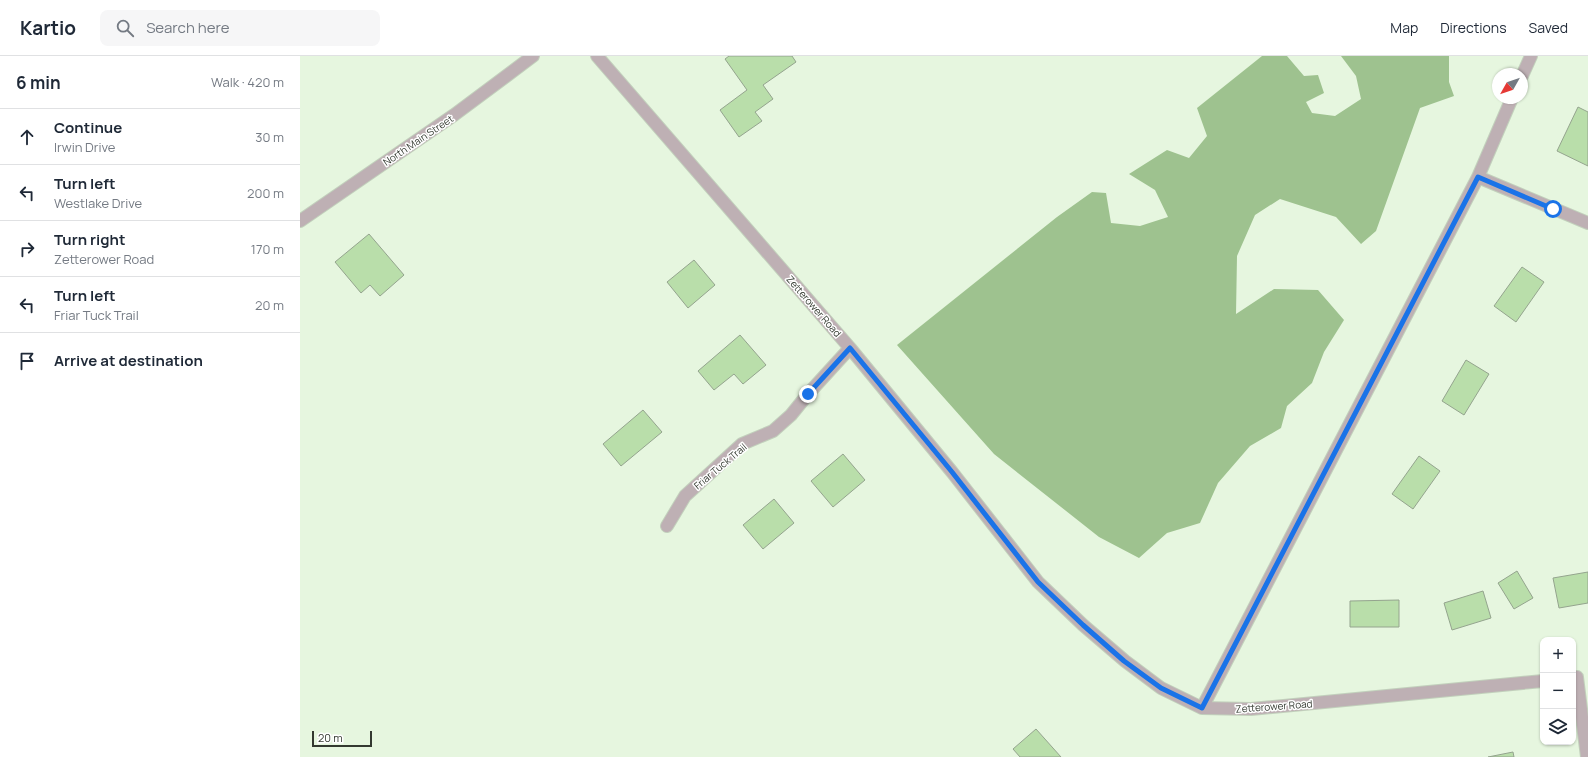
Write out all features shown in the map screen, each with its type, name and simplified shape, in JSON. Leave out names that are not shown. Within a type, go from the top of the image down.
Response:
[{"type":"street","name":"North Main Street","points":[[300,221],[454,115],[533,56]]},
{"type":"street","name":"Zetterower Road","points":[[597,56],[850,348],[952,472],[1038,582],[1083,625],[1124,661],[1161,688],[1202,708],[1251,709],[1540,681]]},
{"type":"street","points":[[1526,68],[1531,56]]},
{"type":"street","points":[[1202,708],[1478,177],[1509,104]]},
{"type":"street","points":[[1478,177],[1588,223]]},
{"type":"street","name":"Friar Tuck Trail","points":[[667,526],[685,496],[742,444],[773,430],[791,415],[850,348]]},
{"type":"street","points":[[1579,677],[1587,757]]},
{"type":"shaded area","points":[[1262,56],[1287,56],[1304,76],[1318,75],[1324,93],[1306,102],[1312,113],[1335,116],[1361,99],[1356,76],[1341,56],[1449,56],[1449,82],[1454,96],[1420,108],[1376,231],[1361,244],[1336,217],[1280,199],[1255,215],[1237,256],[1236,314],[1274,289],[1318,290],[1344,320],[1324,352],[1312,383],[1287,406],[1281,428],[1250,446],[1218,483],[1200,523],[1167,533],[1139,558],[1099,537],[994,454],[897,345],[1057,217],[1092,192],[1106,193],[1111,223],[1140,226],[1168,217],[1155,190],[1129,174],[1167,150],[1189,158],[1207,136],[1197,108]]},
{"type":"building","points":[[729,56],[792,56],[796,62],[763,85],[773,99],[755,112],[762,121],[739,137],[720,110],[747,90],[725,59]]},
{"type":"building","points":[[1578,107],[1588,112],[1588,166],[1557,151]]},
{"type":"building","points":[[369,234],[404,275],[380,296],[370,285],[361,293],[335,262]]},
{"type":"building","points":[[694,260],[715,285],[688,308],[667,282]]},
{"type":"building","points":[[1522,267],[1544,282],[1516,322],[1494,306]]},
{"type":"building","points":[[740,335],[766,365],[743,384],[734,374],[714,390],[698,371]]},
{"type":"building","points":[[1466,360],[1489,374],[1464,415],[1442,401]]},
{"type":"building","points":[[643,410],[662,432],[621,466],[603,444]]},
{"type":"building","points":[[843,454],[865,480],[833,507],[811,481]]},
{"type":"building","points":[[1419,456],[1440,471],[1413,509],[1392,494]]},
{"type":"building","points":[[774,499],[794,523],[763,549],[743,525]]},
{"type":"building","points":[[1517,571],[1533,598],[1514,609],[1498,583]]},
{"type":"building","points":[[1588,572],[1588,603],[1559,608],[1553,578]]},
{"type":"building","points":[[1483,591],[1491,618],[1452,630],[1444,603]]},
{"type":"building","points":[[1399,600],[1399,627],[1350,627],[1350,601]]},
{"type":"building","points":[[1036,729],[1061,757],[1020,757],[1013,749]]},
{"type":"building","points":[[1513,752],[1514,757],[1488,757]]},
{"type":"route","points":[[808,394],[850,348],[952,472],[1038,582],[1083,625],[1124,661],[1161,688],[1202,708],[1478,177],[1553,209]]}]
